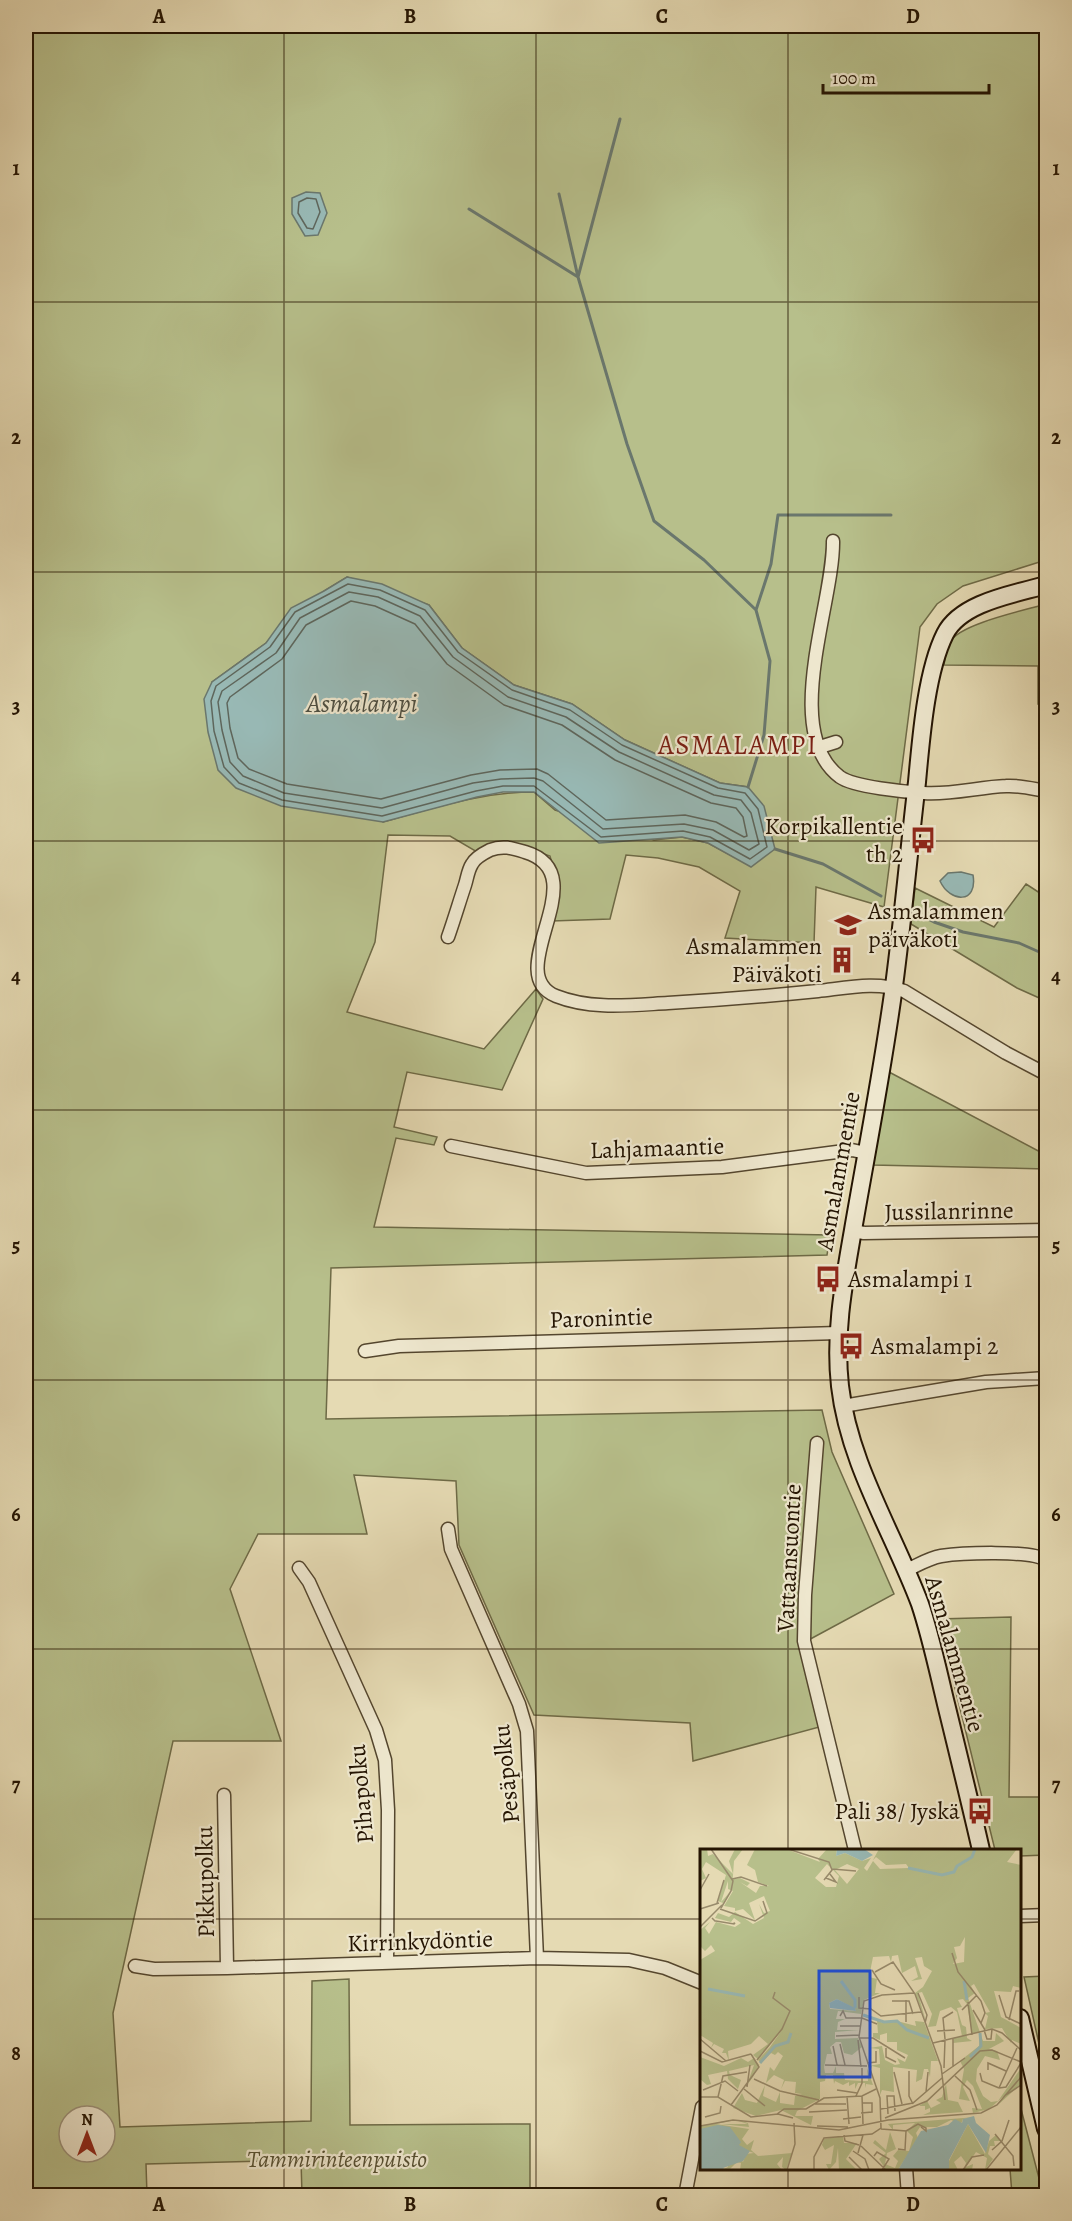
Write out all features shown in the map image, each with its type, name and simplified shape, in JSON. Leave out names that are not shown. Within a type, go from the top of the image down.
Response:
[{"type":"street","points":[[833,541],[830,580],[810,694],[820,747],[832,769],[854,783],[916,792],[1009,785],[1047,791]]},
{"type":"street","name":"Asmalammentie","points":[[981,1849],[933,1649],[921,1608],[907,1570],[864,1475],[851,1438],[843,1406],[838,1333],[844,1283],[894,988],[929,689],[938,651],[951,624],[976,606],[1047,585]]},
{"type":"street","points":[[820,747],[836,742]]},
{"type":"street","points":[[448,938],[472,863],[484,853],[507,846],[530,853],[550,869],[554,882],[553,900],[537,965],[538,977],[545,990],[556,996],[589,1004],[634,1004],[729,999],[868,986],[894,988],[904,991],[1006,1053],[1047,1074]]},
{"type":"street","name":"Lahjamaantie","points":[[451,1146],[586,1173],[722,1167],[852,1150],[866,1153]]},
{"type":"street","name":"Jussilanrinne","points":[[853,1231],[864,1233],[1047,1230]]},
{"type":"street","name":"Paronintie","points":[[365,1351],[410,1346],[838,1333]]},
{"type":"street","points":[[843,1406],[986,1382],[1047,1378]]},
{"type":"street","name":"Vattaansuontie","points":[[817,1443],[805,1595],[804,1641],[855,1849]]},
{"type":"street","name":"Pesäpolku","points":[[448,1529],[450,1549],[519,1704],[527,1731],[537,1958]]},
{"type":"street","points":[[907,1570],[930,1559],[952,1555],[1031,1554],[1047,1560]]},
{"type":"street","name":"Pihapolku","points":[[299,1568],[309,1582],[376,1730],[385,1760],[388,1810],[387,1963]]},
{"type":"street","name":"Pikkupolku","points":[[224,1795],[227,1968]]},
{"type":"street","points":[[1021,1916],[1047,1915]]},
{"type":"street","name":"Kirrinkydöntie","points":[[135,1966],[154,1969],[537,1958],[628,1960],[665,1968],[700,1982]]},
{"type":"street","points":[[1021,2022],[1047,2129]]},
{"type":"street","points":[[685,2196],[700,2117]]},
{"type":"street","points":[[906,2170],[908,2196]]},
{"type":"green space","name":"Tammirinteenpuisto","points":[[26,26],[1046,26],[1046,560],[963,586],[937,604],[920,627],[884,907],[816,887],[814,943],[725,938],[740,891],[699,867],[658,858],[626,855],[610,919],[552,921],[558,887],[550,856],[506,841],[477,852],[450,836],[388,835],[375,942],[347,1012],[484,1049],[536,989],[543,999],[502,1090],[407,1072],[394,1127],[437,1137],[434,1145],[396,1138],[374,1227],[830,1235],[827,1255],[331,1268],[326,1419],[822,1410],[832,1452],[894,1594],[803,1643],[823,1726],[693,1761],[690,1723],[534,1715],[459,1545],[456,1481],[354,1475],[367,1534],[258,1534],[230,1589],[281,1741],[173,1741],[113,2013],[120,2127],[311,2121],[312,1981],[349,1979],[350,2125],[530,2124],[530,2195],[302,2195],[301,2160],[146,2164],[147,2195],[26,2196]],"holes":[[[347,577],[429,605],[462,648],[514,685],[572,704],[625,740],[720,783],[748,787],[751,866],[708,843],[682,837],[654,840],[555,810],[534,792],[476,798],[383,822],[212,682],[266,643],[324,591]]]},
{"type":"green space","points":[[1046,604],[1046,705],[1038,704],[1038,666],[944,665],[950,642],[966,629],[994,618]]},
{"type":"green space","points":[[1026,884],[1046,897],[1046,1001],[1017,988],[911,924],[915,888],[994,927]]},
{"type":"green space","points":[[889,1072],[1046,1155],[1046,1169],[873,1165]]},
{"type":"green space","points":[[1011,1617],[1009,1797],[1046,1797],[1046,1855],[1021,1856],[1021,1849],[995,1849],[938,1619]]},
{"type":"green space","points":[[1046,1976],[1046,2075],[1024,1977]]},
{"type":"green space","points":[[1021,2109],[1045,2195],[1012,2195],[1010,2170],[1021,2170]]},
{"type":"water","points":[[306,192],[320,193],[327,213],[318,235],[305,236],[292,214],[292,198]]},
{"type":"water","name":"Asmalampi","points":[[347,577],[382,584],[429,605],[462,648],[514,685],[572,704],[625,740],[720,783],[748,787],[764,806],[775,849],[751,867],[708,843],[682,837],[599,843],[534,792],[503,792],[477,797],[383,822],[281,806],[236,788],[218,770],[208,732],[204,699],[212,682],[266,643],[291,608]]},
{"type":"water","points":[[961,872],[973,875],[971,891],[962,897],[950,893],[940,881],[948,873]]},
{"type":"waterway","points":[[578,277],[620,119]]},
{"type":"waterway","points":[[559,194],[578,277]]},
{"type":"waterway","points":[[469,209],[578,277],[627,444],[654,521],[704,560],[756,610],[770,661],[764,735],[748,787]]},
{"type":"waterway","points":[[756,610],[771,564],[778,515],[891,515]]},
{"type":"waterway","points":[[775,849],[823,864],[881,896]]},
{"type":"waterway","points":[[912,911],[963,932],[1019,943],[1046,955]]},
{"type":"place","name":"Korpikallentie th 2","points":[[923,840]]},
{"type":"place","name":"Asmalammen päiväkoti","points":[[848,925]]},
{"type":"place","name":"Asmalammen Päiväkoti","points":[[842,960]]},
{"type":"place","name":"Asmalampi 1","points":[[828,1279]]},
{"type":"place","name":"Asmalampi 2","points":[[851,1346]]},
{"type":"place","name":"Pali 38/ Jyskä","points":[[980,1811]]},
{"type":"district","name":"ASMALAMPI","points":[[738,745]]}]
